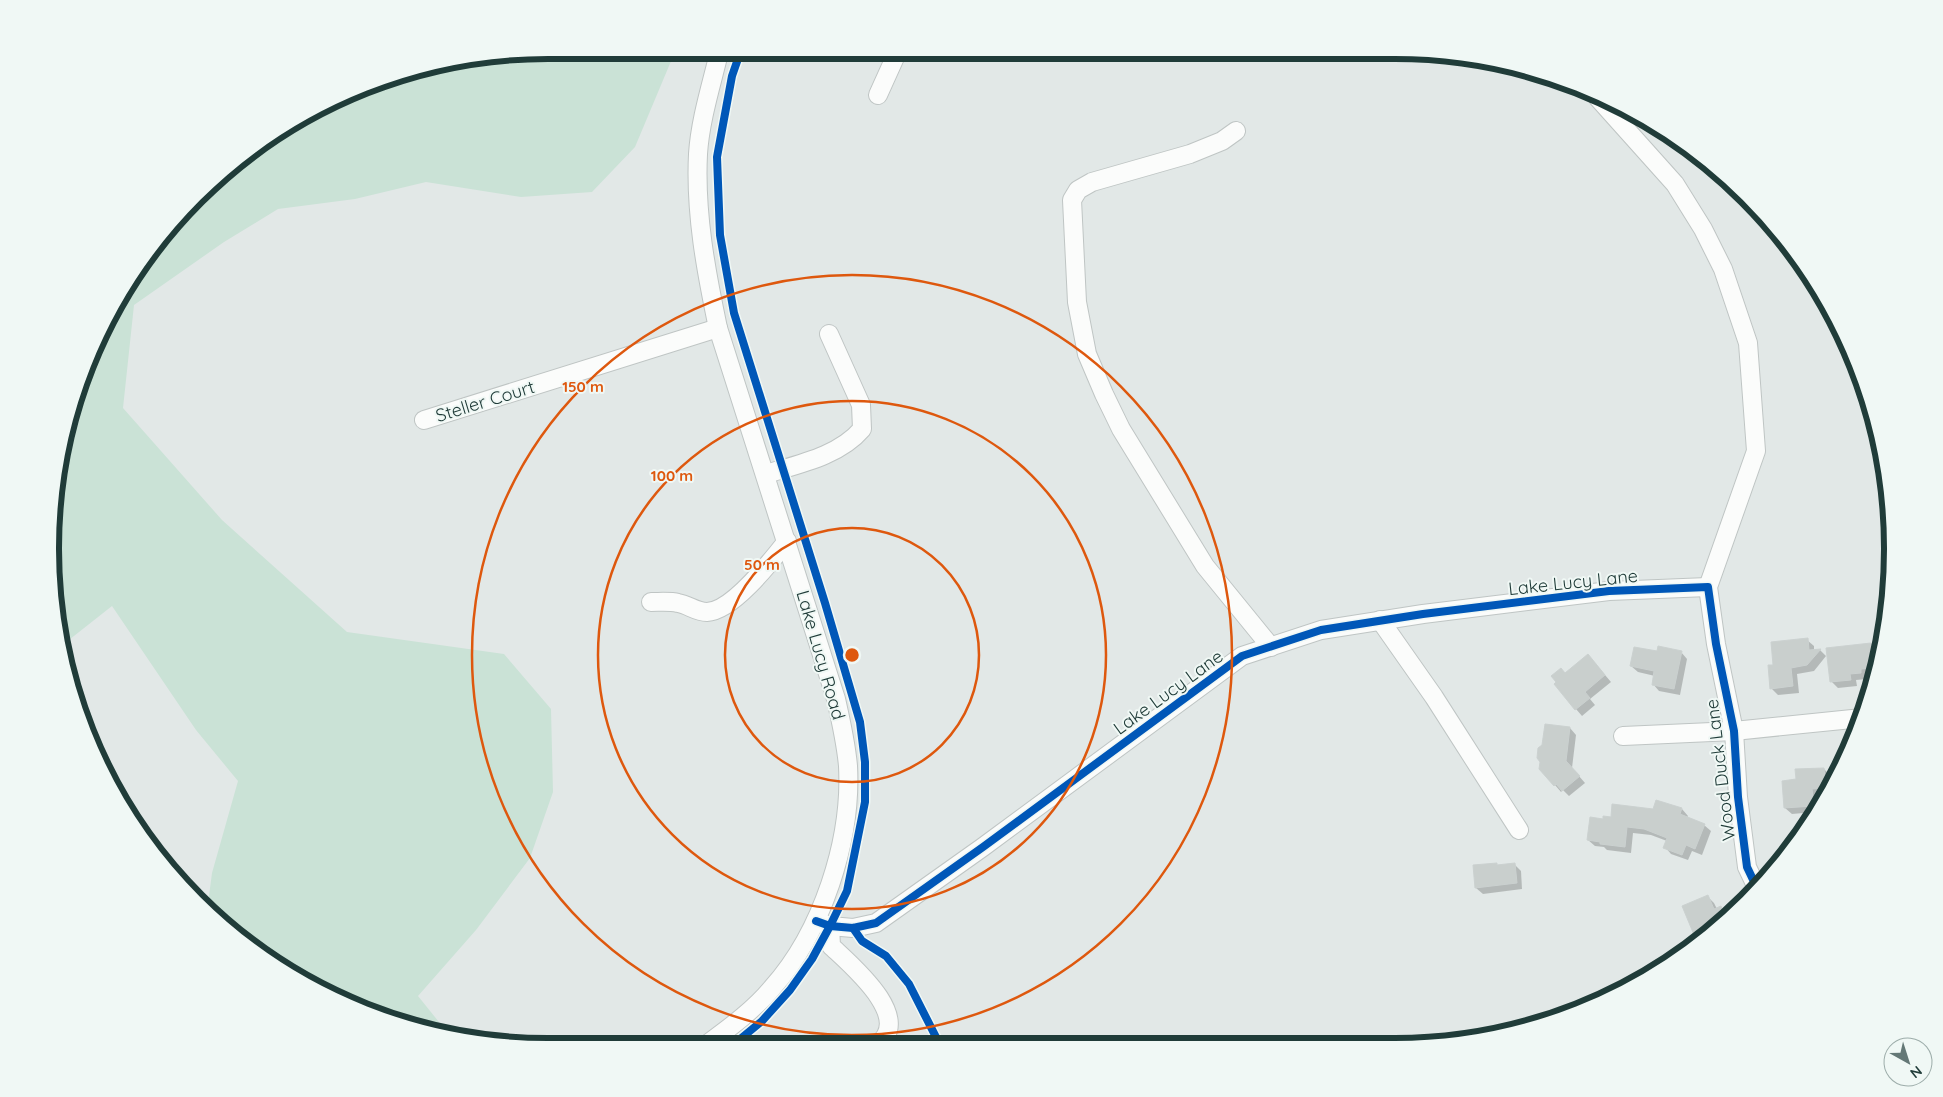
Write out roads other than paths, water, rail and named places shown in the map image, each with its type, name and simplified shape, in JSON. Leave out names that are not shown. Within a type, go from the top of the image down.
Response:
[{"type":"street","name":"Lake Lucy Road","points":[[715,1038],[755,1006],[772,988],[823,923],[846,809],[848,767],[836,699],[718,328],[706,272],[700,215],[698,153],[718,59]]},
{"type":"street","points":[[878,95],[894,59]]},
{"type":"street","points":[[1606,107],[1675,184],[1703,230],[1723,269],[1748,343],[1756,451],[1708,587]]},
{"type":"street","points":[[1236,131],[1222,141],[1190,154],[1092,182],[1078,190],[1072,200],[1077,302],[1087,354],[1121,429],[1205,566],[1271,647]]},
{"type":"street","name":"Steller Court","points":[[424,420],[718,328]]},
{"type":"street","points":[[766,474],[811,460],[842,447],[862,429],[861,405],[828,334]]},
{"type":"street","points":[[651,602],[679,603],[698,612],[710,612],[724,606],[757,579],[787,541]]},
{"type":"street","name":"Lake Lucy Lane","points":[[823,923],[853,928],[876,923],[983,847],[1242,656],[1321,630],[1380,620],[1609,591],[1708,587]]},
{"type":"street","name":"Wood Duck Lane","points":[[1708,587],[1716,644],[1734,731],[1738,797],[1747,867],[1754,881]]},
{"type":"street","points":[[1380,620],[1434,698],[1519,830]]},
{"type":"street","points":[[1623,736],[1734,731],[1853,719]]},
{"type":"street","points":[[823,923],[831,946],[860,973],[885,1007],[890,1023],[888,1034],[884,1038]]}]
